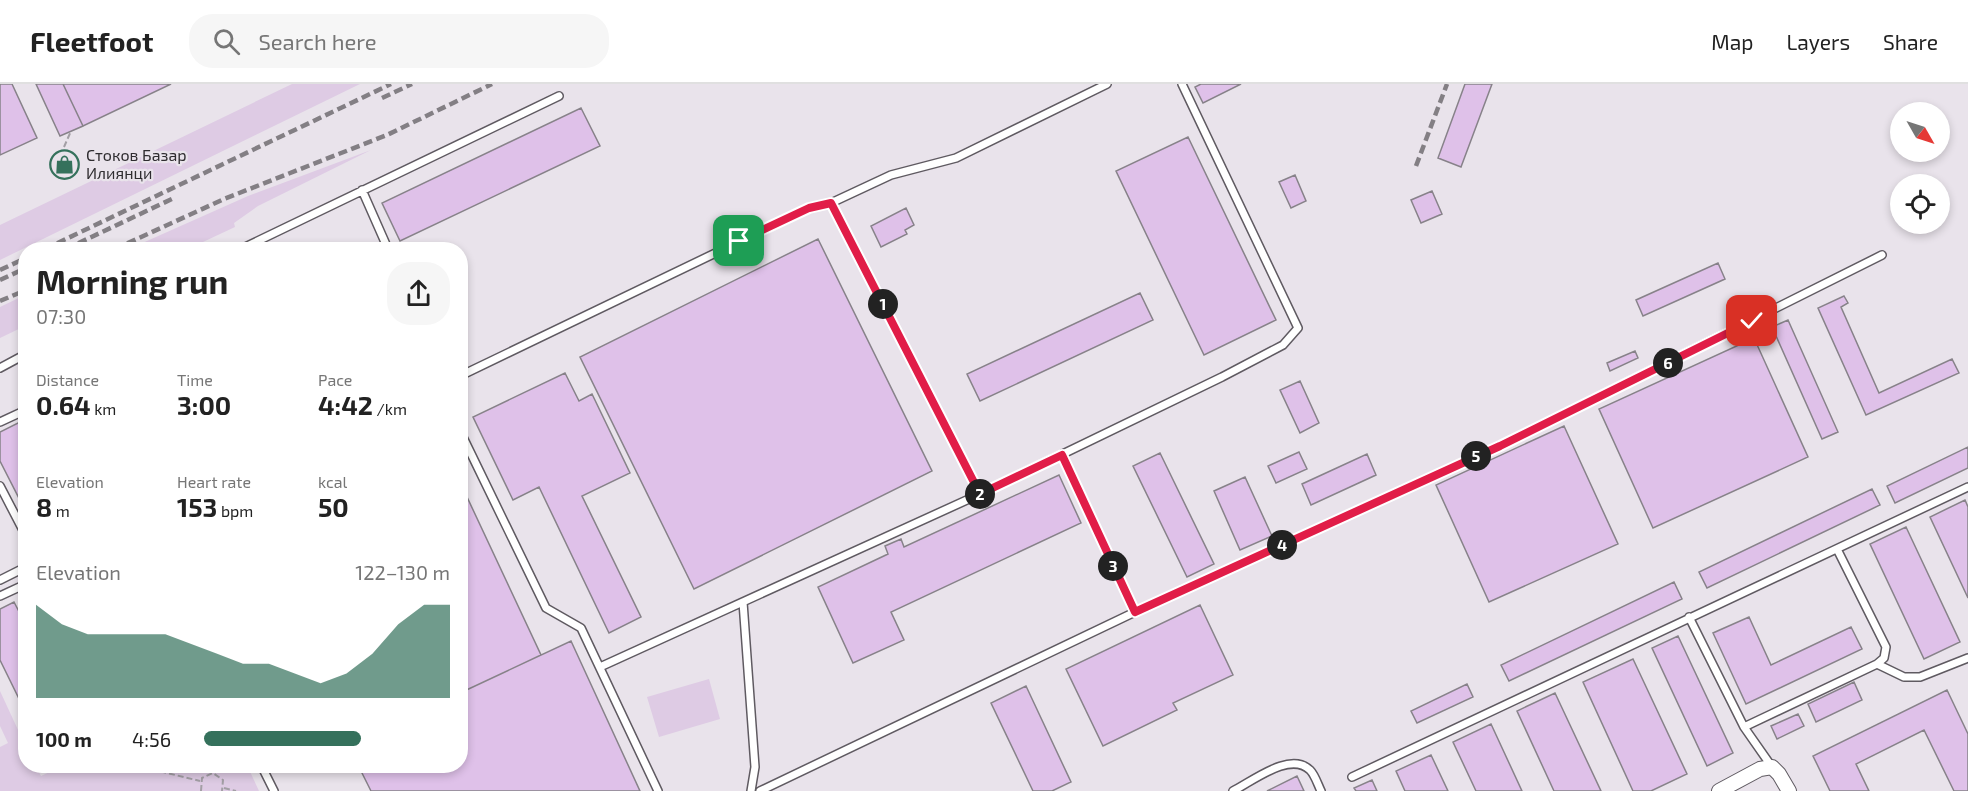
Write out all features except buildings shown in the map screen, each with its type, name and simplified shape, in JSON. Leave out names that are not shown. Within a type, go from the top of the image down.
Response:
[{"type":"street","points":[[1719,791],[1760,769],[1772,767],[1789,791]]},
{"type":"lane","points":[[468,372],[809,208],[831,203],[891,175],[956,158],[1107,84]]},
{"type":"lane","points":[[600,667],[980,494],[1283,345],[1298,328],[1182,84]]},
{"type":"lane","points":[[256,242],[559,96]]},
{"type":"lane","points":[[362,190],[385,242]]},
{"type":"lane","points":[[831,203],[980,494]]},
{"type":"lane","points":[[760,791],[1135,612],[1500,446],[1882,255]]},
{"type":"lane","points":[[0,368],[18,358]]},
{"type":"lane","points":[[0,422],[18,414]]},
{"type":"lane","points":[[468,447],[546,608],[581,628],[657,791]]},
{"type":"lane","points":[[1062,455],[1135,612]]},
{"type":"lane","points":[[0,486],[18,521]]},
{"type":"lane","points":[[1352,777],[1968,487]]},
{"type":"lane","points":[[1744,727],[1877,664],[1884,658],[1886,647],[1837,549]]},
{"type":"lane","points":[[0,580],[18,571]]},
{"type":"lane","points":[[0,596],[18,588]]},
{"type":"lane","points":[[743,602],[755,767],[751,791]]},
{"type":"lane","points":[[1689,617],[1744,727],[1772,767]]},
{"type":"lane","points":[[1877,664],[1904,677],[1920,677],[1968,658]]},
{"type":"lane","points":[[1233,791],[1288,762],[1299,763],[1311,771],[1321,791]]},
{"type":"lane","points":[[265,773],[274,791]]},
{"type":"path","points":[[64,147],[71,131]]},
{"type":"path","points":[[165,773],[200,782]]},
{"type":"path","points":[[201,791],[200,782],[205,775],[213,773],[223,780],[223,789],[236,791]]},
{"type":"shaded area","points":[[292,84],[360,84],[37,242],[18,242],[18,251],[0,260],[0,225]]},
{"type":"shaded area","points":[[371,150],[258,206],[234,223],[235,227],[203,242],[145,242],[248,196]]},
{"type":"shaded area","points":[[18,298],[18,329],[0,338],[0,307]]},
{"type":"shaded area","points":[[709,679],[720,719],[659,737],[647,697]]},
{"type":"shaded area","points":[[0,691],[18,730],[18,773],[39,773],[41,776],[47,773],[251,773],[259,791],[0,791],[0,747],[8,743],[0,726]]},
{"type":"railway","points":[[60,242],[391,84]]},
{"type":"railway","points":[[382,98],[412,84]]},
{"type":"railway","points":[[130,242],[224,199],[387,135],[492,84]]},
{"type":"railway","points":[[1416,166],[1447,84]]},
{"type":"railway","points":[[81,242],[174,198]]},
{"type":"railway","points":[[0,270],[18,262]]},
{"type":"railway","points":[[0,280],[18,272]]},
{"type":"railway","points":[[0,301],[18,293]]},
{"type":"place","name":"Стоков Базар Илиянци","points":[[65,164]]},
{"type":"route","points":[[739,241],[809,208],[831,203],[980,494],[1062,455],[1135,612],[1500,446],[1752,321]]}]
